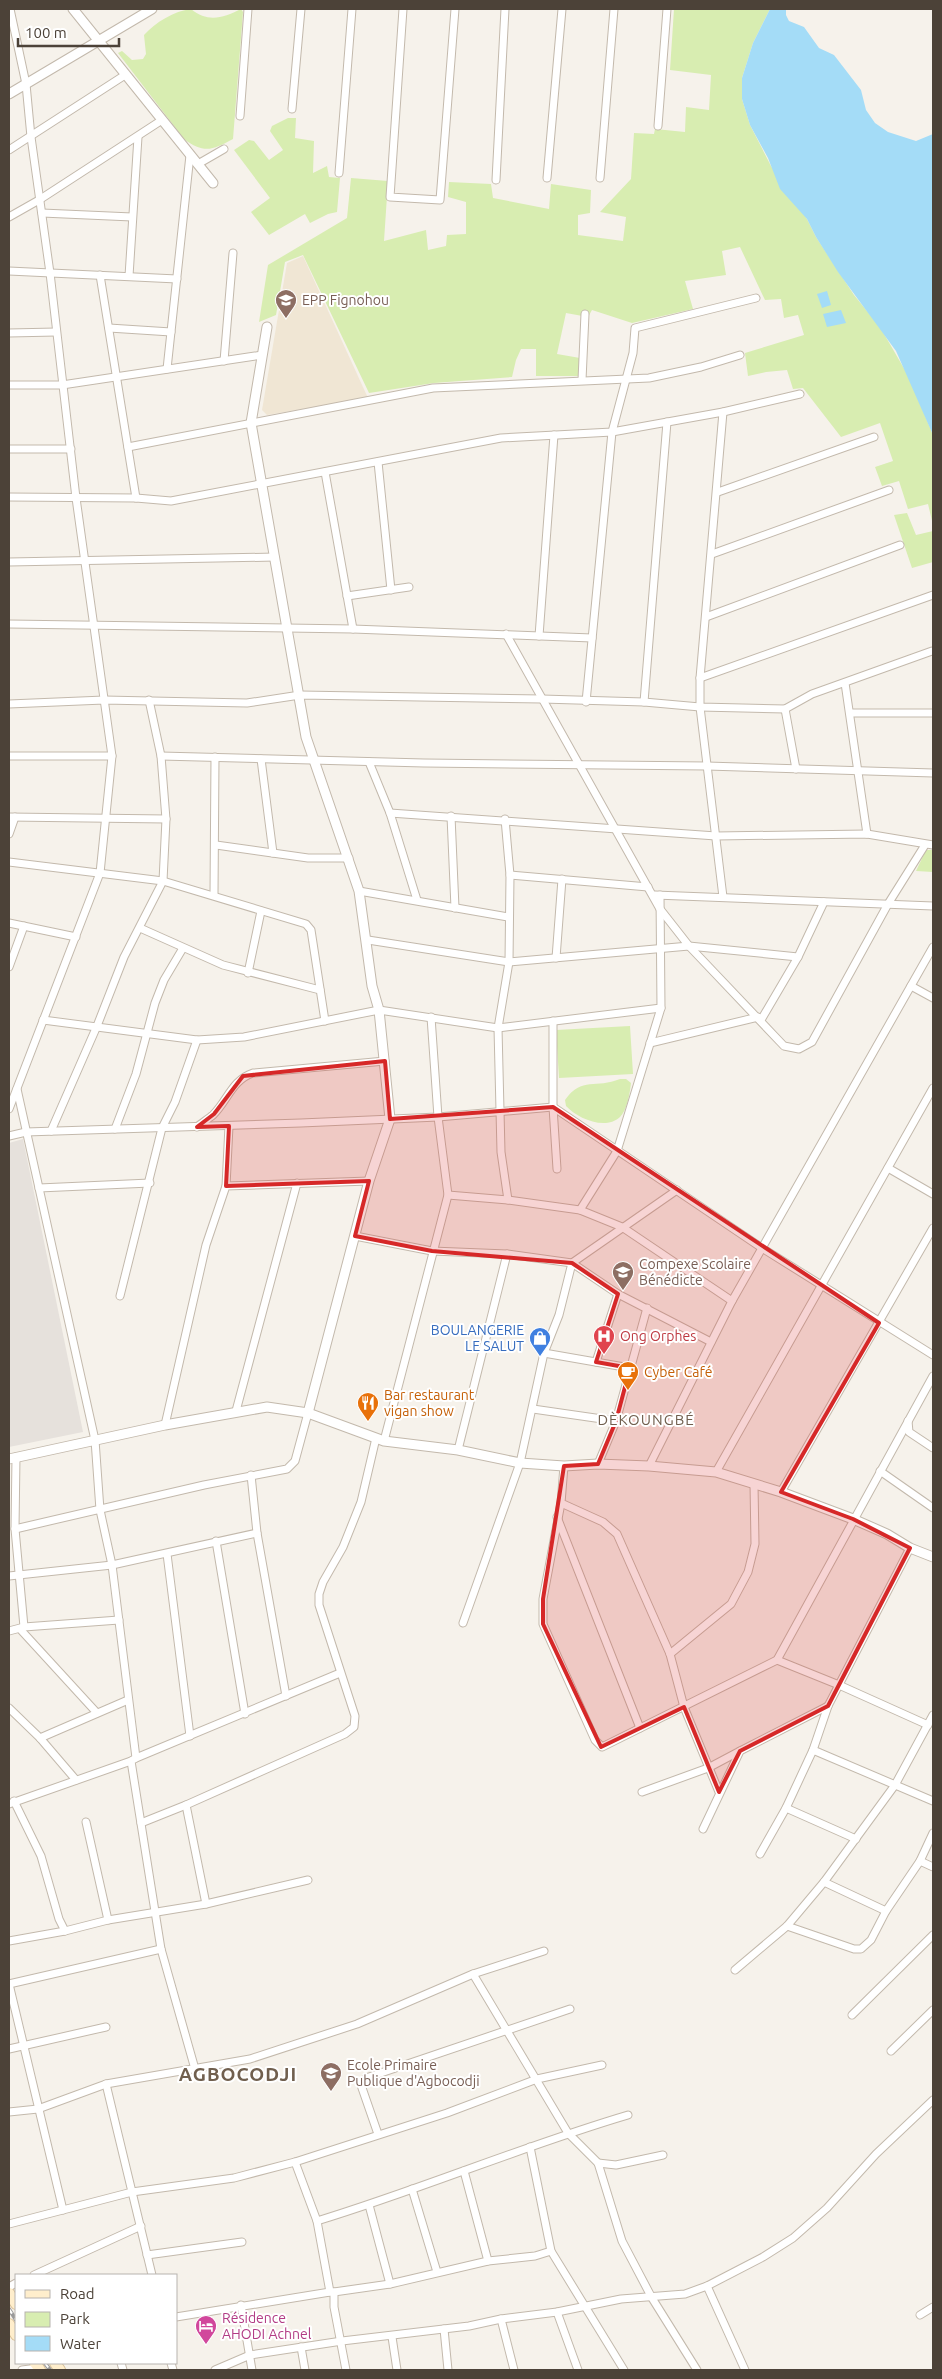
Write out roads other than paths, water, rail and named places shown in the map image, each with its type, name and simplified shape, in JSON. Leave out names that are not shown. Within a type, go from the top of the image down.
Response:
[{"type":"street","points":[[9,1109],[100,873],[112,756],[76,498],[26,84],[10,9]]},
{"type":"street","points":[[73,9],[212,183]]},
{"type":"street","points":[[9,94],[152,9]]},
{"type":"street","points":[[240,116],[248,9]]},
{"type":"street","points":[[292,109],[301,9]]},
{"type":"street","points":[[339,173],[352,9]]},
{"type":"street","points":[[402,9],[390,197],[440,200],[455,9]]},
{"type":"street","points":[[496,180],[505,9]]},
{"type":"street","points":[[547,178],[562,9]]},
{"type":"street","points":[[600,178],[614,9]]},
{"type":"street","points":[[658,126],[667,9]]},
{"type":"street","points":[[9,42],[17,39]]},
{"type":"street","points":[[9,150],[125,75]]},
{"type":"street","points":[[9,217],[39,200],[162,120]]},
{"type":"street","points":[[128,276],[138,137]]},
{"type":"street","points":[[198,164],[224,149]]},
{"type":"street","points":[[167,369],[190,155]]},
{"type":"street","points":[[42,213],[132,217]]},
{"type":"street","points":[[224,361],[233,253]]},
{"type":"street","points":[[9,270],[177,279]]},
{"type":"street","points":[[100,275],[136,498]]},
{"type":"street","points":[[586,702],[612,432],[633,353],[635,328],[756,298]]},
{"type":"street","points":[[582,380],[585,314]]},
{"type":"street","points":[[15,1529],[251,1475],[287,1469],[292,1466],[295,1462],[370,1181],[390,1119],[379,1010],[372,986],[368,940],[359,891],[316,760],[306,736],[289,628],[251,423],[267,327]]},
{"type":"street","points":[[109,328],[171,332]]},
{"type":"street","points":[[9,333],[56,332]]},
{"type":"street","points":[[9,385],[62,385],[262,355]]},
{"type":"street","points":[[128,447],[433,388],[649,378],[701,367],[740,355]]},
{"type":"street","points":[[9,497],[136,498],[172,501],[501,438],[612,432],[723,412],[800,394]]},
{"type":"street","points":[[723,412],[718,492],[700,678],[700,707],[723,897]]},
{"type":"street","points":[[644,702],[667,422]]},
{"type":"street","points":[[539,636],[554,435]]},
{"type":"street","points":[[718,492],[874,437]]},
{"type":"street","points":[[9,449],[70,449]]},
{"type":"street","points":[[378,462],[391,590]]},
{"type":"street","points":[[325,472],[353,629]]},
{"type":"street","points":[[712,554],[889,490]]},
{"type":"street","points":[[706,617],[900,545]]},
{"type":"street","points":[[9,562],[275,557]]},
{"type":"street","points":[[347,596],[409,587]]},
{"type":"street","points":[[700,678],[933,595]]},
{"type":"street","points":[[9,624],[353,629],[592,638]]},
{"type":"street","points":[[506,634],[648,887],[656,895],[660,909],[661,1008],[617,1151],[580,1210]]},
{"type":"street","points":[[9,704],[104,700],[247,703],[300,695],[542,699],[785,709],[812,694],[932,651]]},
{"type":"street","points":[[845,683],[851,713],[867,834]]},
{"type":"street","points":[[51,1131],[97,1026],[124,958],[163,881],[166,820],[161,756],[149,700]]},
{"type":"street","points":[[785,709],[796,769]]},
{"type":"street","points":[[851,713],[933,713]]},
{"type":"street","points":[[9,756],[112,756]]},
{"type":"street","points":[[161,756],[580,766],[708,766],[933,774]]},
{"type":"street","points":[[214,895],[216,845],[215,757]]},
{"type":"street","points":[[262,759],[273,853]]},
{"type":"street","points":[[369,762],[390,813],[418,900]]},
{"type":"street","points":[[390,813],[506,819],[616,830],[716,836],[867,834],[933,845]]},
{"type":"street","points":[[451,816],[455,908]]},
{"type":"street","points":[[9,834],[12,817],[166,820]]},
{"type":"street","points":[[506,819],[510,874],[508,962],[498,1028],[501,1152],[508,1200]]},
{"type":"street","points":[[216,845],[308,858],[348,858]]},
{"type":"street","points":[[660,909],[690,946],[784,1046],[799,1049],[808,1046],[812,1042],[888,904],[925,845]]},
{"type":"street","points":[[9,862],[163,881],[214,895],[309,926],[325,1021]]},
{"type":"street","points":[[510,874],[648,887]]},
{"type":"street","points":[[556,958],[562,879]]},
{"type":"street","points":[[359,891],[508,917]]},
{"type":"street","points":[[656,895],[933,906]]},
{"type":"street","points":[[650,1043],[759,1018],[798,957],[824,902]]},
{"type":"street","points":[[248,972],[260,911]]},
{"type":"street","points":[[9,923],[76,937]]},
{"type":"street","points":[[9,967],[24,926]]},
{"type":"street","points":[[140,928],[182,948],[248,972],[320,990]]},
{"type":"street","points":[[368,940],[508,962],[660,947],[690,946],[798,957]]},
{"type":"street","points":[[649,1466],[732,1301],[933,947]]},
{"type":"street","points":[[115,1129],[136,1074],[146,1034],[164,980],[182,948]]},
{"type":"street","points":[[911,986],[933,998]]},
{"type":"street","points":[[43,1020],[196,1040],[244,1037],[379,1010],[498,1028],[661,1008]]},
{"type":"street","points":[[141,1823],[345,1734],[351,1730],[356,1721],[319,1605],[319,1594],[323,1582],[343,1547],[361,1502],[448,1195],[438,1116],[431,1017]]},
{"type":"street","points":[[553,1021],[553,1107],[557,1169]]},
{"type":"street","points":[[120,1296],[150,1183],[162,1128],[175,1102],[196,1040]]},
{"type":"street","points":[[197,1126],[214,1114],[236,1083],[248,1075],[385,1061]]},
{"type":"street","points":[[716,1472],[933,1088]]},
{"type":"street","points":[[17,1089],[95,1440],[100,1510],[112,1565],[141,1823],[161,1949],[195,2069]]},
{"type":"street","points":[[9,1136],[26,1132],[390,1119],[553,1107],[762,1248],[822,1284],[879,1323],[933,1355]]},
{"type":"street","points":[[165,1424],[206,1245],[226,1186],[228,1126]]},
{"type":"street","points":[[888,1168],[933,1194]]},
{"type":"street","points":[[226,1186],[370,1181]]},
{"type":"street","points":[[39,1188],[150,1183]]},
{"type":"street","points":[[236,1411],[298,1183]]},
{"type":"street","points":[[463,1624],[520,1463],[544,1353],[559,1315],[572,1263],[677,1190]]},
{"type":"street","points":[[448,1195],[508,1200],[580,1210],[622,1228],[732,1301]]},
{"type":"street","points":[[781,1492],[933,1228]]},
{"type":"street","points":[[355,1236],[432,1251],[507,1254],[572,1263],[618,1294],[711,1342]]},
{"type":"street","points":[[458,1450],[507,1254]]},
{"type":"street","points":[[596,1362],[618,1294]]},
{"type":"street","points":[[598,1464],[616,1421],[647,1308]]},
{"type":"street","points":[[544,1353],[630,1368]]},
{"type":"street","points":[[564,1466],[561,1503],[557,1516],[543,1600],[543,1624],[595,1740],[602,1748],[777,1660],[933,1376]]},
{"type":"street","points":[[97,1713],[22,1628],[12,1458],[165,1424],[267,1407],[308,1413],[380,1440],[458,1450],[520,1463],[564,1466],[598,1464],[649,1466],[716,1472],[781,1492],[853,1519],[887,1534],[910,1548],[933,1557]]},
{"type":"street","points":[[533,1409],[616,1421]]},
{"type":"street","points":[[908,1420],[909,1432],[933,1448]]},
{"type":"street","points":[[880,1471],[933,1508]]},
{"type":"street","points":[[251,1475],[257,1533],[286,1696]]},
{"type":"street","points":[[670,1654],[731,1604],[748,1572],[754,1544],[754,1484]]},
{"type":"street","points":[[561,1503],[603,1522],[617,1534],[670,1654],[684,1707],[719,1792]]},
{"type":"street","points":[[557,1516],[640,1728]]},
{"type":"street","points":[[9,1576],[112,1565],[257,1533]]},
{"type":"street","points":[[216,1541],[245,1714]]},
{"type":"street","points":[[760,1854],[786,1808],[813,1750],[828,1706],[910,1548]]},
{"type":"street","points":[[167,1554],[190,1736]]},
{"type":"street","points":[[9,1632],[22,1628],[118,1620]]},
{"type":"street","points":[[777,1660],[839,1685],[928,1725]]},
{"type":"street","points":[[65,1931],[59,1919],[41,1856],[11,1802],[134,1760],[340,1673]]},
{"type":"street","points":[[40,1738],[128,1700]]},
{"type":"street","points":[[642,1792],[708,1768],[828,1706]]},
{"type":"street","points":[[9,1708],[40,1738],[76,1780]]},
{"type":"street","points":[[735,1970],[787,1926],[824,1882],[895,1785],[933,1716]]},
{"type":"street","points":[[813,1750],[933,1801]]},
{"type":"street","points":[[702,1829],[740,1751]]},
{"type":"street","points":[[186,1805],[206,1904]]},
{"type":"street","points":[[786,1808],[856,1839]]},
{"type":"street","points":[[86,1822],[108,1920]]},
{"type":"street","points":[[787,1926],[854,1950],[861,1949],[870,1940],[886,1911],[920,1861],[933,1833]]},
{"type":"street","points":[[920,1861],[933,1867]]},
{"type":"street","points":[[9,1941],[65,1931],[108,1920],[206,1904],[308,1880]]},
{"type":"street","points":[[824,1882],[886,1911]]},
{"type":"street","points":[[852,2015],[933,1935]]},
{"type":"street","points":[[63,2210],[9,1984],[161,1949]]},
{"type":"street","points":[[9,2112],[38,2109],[106,2084],[250,2059],[358,2024],[473,1974],[544,1951]]},
{"type":"street","points":[[473,1974],[568,2132],[598,2163],[622,2241],[652,2298],[697,2370]]},
{"type":"street","points":[[378,2134],[361,2085],[366,2078],[570,2009]]},
{"type":"street","points":[[891,2051],[933,2010]]},
{"type":"street","points":[[9,2049],[106,2027]]},
{"type":"street","points":[[9,2224],[132,2192],[234,2178],[295,2162],[447,2113],[537,2079],[602,2064]]},
{"type":"street","points":[[106,2084],[152,2274]]},
{"type":"street","points":[[215,2370],[250,2355],[342,2341],[392,2337],[557,2312],[621,2299],[685,2294],[707,2286],[763,2257],[793,2238],[828,2208],[876,2154],[933,2100]]},
{"type":"street","points":[[317,2220],[412,2190],[568,2132],[628,2115]]},
{"type":"street","points":[[530,2147],[551,2251],[624,2370]]},
{"type":"street","points":[[598,2163],[616,2165],[663,2156]]},
{"type":"street","points":[[295,2162],[317,2220],[342,2341],[346,2370]]},
{"type":"street","points":[[464,2171],[488,2261]]},
{"type":"street","points":[[412,2190],[436,2272]]},
{"type":"street","points":[[369,2205],[390,2284]]},
{"type":"street","points":[[36,2274],[140,2226]]},
{"type":"street","points":[[147,2255],[242,2242]]},
{"type":"street","points":[[178,2317],[241,2305],[390,2284],[488,2261],[535,2256],[551,2251]]},
{"type":"street","points":[[707,2286],[745,2370]]},
{"type":"street","points":[[241,2305],[252,2370]]},
{"type":"street","points":[[920,2315],[933,2307]]},
{"type":"street","points":[[557,2312],[578,2370]]},
{"type":"street","points":[[501,2319],[514,2370]]},
{"type":"street","points":[[444,2329],[448,2370]]},
{"type":"street","points":[[392,2337],[397,2370]]},
{"type":"street","points":[[301,2347],[305,2370]]},
{"type":"street","points":[[22,2370],[37,2367]]},
{"type":"water","points":[[770,9],[786,9],[789,21],[804,27],[819,48],[834,55],[861,90],[866,110],[875,123],[888,132],[916,141],[933,134],[933,435],[896,351],[838,272],[807,219],[780,189],[768,158],[750,125],[742,99],[742,78],[753,43]]},
{"type":"water","points":[[827,291],[831,305],[822,308],[817,294]]},
{"type":"water","points":[[841,310],[846,323],[827,327],[823,314]]},
{"type":"railway","points":[[9,2309],[15,2318]]},
{"type":"railway","points":[[46,2364],[50,2370]]},
{"type":"place","name":"EPP Fignohou","points":[[286,319]]},
{"type":"place","name":"Compexe Scolaire Bénédicte","points":[[623,1291]]},
{"type":"place","name":"Ong Orphes","points":[[604,1355]]},
{"type":"place","name":"BOULANGERIE LE SALUT","points":[[540,1357]]},
{"type":"place","name":"Cyber Café","points":[[628,1391]]},
{"type":"place","name":"Bar restaurant vigan show","points":[[368,1422]]},
{"type":"place","name":"Ecole Primaire Publique d'Agbocodji","points":[[331,2092]]},
{"type":"place","name":"Résidence AHODI Achnel","points":[[206,2345]]},
{"type":"district","name":"DÈKOUNGBÉ","points":[[646,1419]]},
{"type":"district","name":"AGBOCODJI","points":[[238,2074]]}]
